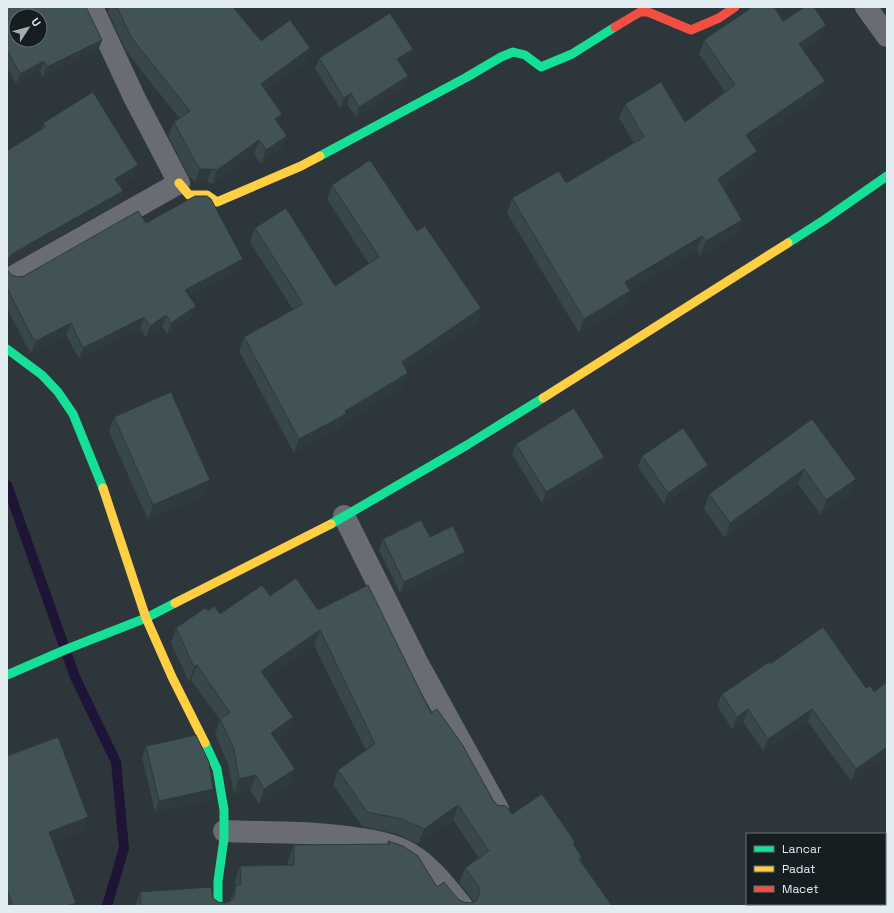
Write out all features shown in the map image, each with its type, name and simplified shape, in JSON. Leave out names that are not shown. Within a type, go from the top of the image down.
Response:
[{"type":"street","points":[[92,7],[135,100],[179,184],[190,195],[207,195],[218,202],[301,166],[467,77],[501,57],[513,52],[524,54],[541,67],[572,54],[640,12],[648,12],[691,30],[719,18],[735,7]]},
{"type":"street","points":[[866,7],[887,36]]},
{"type":"street","points":[[7,675],[96,637],[146,618],[344,516],[467,445],[613,354],[824,220],[887,176]]},
{"type":"street","points":[[14,276],[179,184]]},
{"type":"street","points":[[7,349],[42,375],[58,392],[73,414],[102,485],[146,618],[172,677],[217,769],[224,810],[222,860],[218,881],[218,906]]},
{"type":"street","points":[[344,516],[417,662],[498,809]]},
{"type":"street","points":[[224,832],[333,834],[377,842],[403,850],[426,865],[447,886],[462,906]]},
{"type":"building","points":[[7,7],[86,7],[102,40],[47,67],[44,61],[20,74],[7,50]]},
{"type":"building","points":[[117,7],[233,7],[261,41],[290,20],[310,48],[261,84],[282,114],[275,119],[287,136],[266,150],[259,140],[217,170],[200,169],[174,122],[190,111],[131,37]]},
{"type":"building","points":[[752,7],[774,7],[783,21],[805,7],[814,7],[826,25],[799,44],[825,81],[746,135],[757,151],[718,179],[742,220],[706,241],[702,236],[625,282],[630,291],[584,319],[512,198],[559,171],[566,183],[644,137],[625,104],[661,82],[685,122],[735,85],[704,40]]},
{"type":"building","points":[[390,13],[413,49],[397,59],[408,76],[359,107],[351,93],[344,98],[319,58]]},
{"type":"building","points":[[93,92],[138,165],[115,179],[123,191],[12,254],[7,260],[7,151],[45,127],[43,123]]},
{"type":"building","points":[[370,160],[417,231],[425,226],[481,308],[402,362],[408,373],[345,411],[346,414],[299,439],[244,337],[303,304],[255,228],[286,208],[335,286],[379,257],[332,185]]},
{"type":"building","points":[[195,196],[207,196],[211,199],[243,259],[185,290],[196,306],[171,323],[166,315],[150,326],[144,317],[83,348],[71,323],[36,341],[32,337],[7,288],[7,269],[12,275],[18,277],[24,276],[138,211],[146,223]]},
{"type":"building","points":[[171,392],[210,480],[153,505],[114,417]]},
{"type":"building","points":[[574,408],[604,457],[546,492],[516,444]]},
{"type":"building","points":[[812,419],[856,479],[826,500],[804,469],[730,523],[709,494]]},
{"type":"building","points":[[683,428],[708,465],[668,493],[642,456]]},
{"type":"building","points":[[421,520],[430,537],[453,526],[465,552],[404,582],[383,539]]},
{"type":"building","points":[[296,578],[318,610],[368,585],[431,713],[437,709],[462,744],[493,800],[497,805],[506,806],[512,814],[542,794],[575,842],[573,844],[582,857],[579,859],[612,906],[141,906],[140,892],[211,887],[213,898],[218,902],[229,902],[234,898],[236,885],[241,885],[240,866],[294,865],[294,845],[390,844],[388,841],[403,846],[418,856],[437,887],[444,882],[458,899],[463,902],[470,903],[476,901],[479,895],[480,890],[477,884],[465,868],[489,851],[458,805],[424,829],[402,819],[367,812],[338,770],[375,744],[320,630],[261,671],[293,717],[271,733],[295,769],[264,789],[256,775],[239,779],[234,749],[220,719],[230,713],[197,665],[194,667],[176,628],[205,608],[208,611],[214,606],[220,614],[262,585],[270,596]]},
{"type":"building","points":[[823,627],[866,688],[870,686],[874,692],[887,682],[887,747],[856,769],[812,709],[768,739],[748,709],[737,717],[722,694],[769,662],[770,664]]},
{"type":"building","points":[[196,735],[209,762],[213,789],[159,801],[146,746]]},
{"type":"building","points":[[58,737],[88,817],[49,832],[76,903],[67,906],[13,906],[7,891],[7,756]]},
{"type":"building","points":[[886,884],[887,906],[870,906],[869,905],[886,905]]},
{"type":"waterway","points":[[7,485],[75,677],[116,762],[124,848],[107,906]]},
{"type":"traffic: fast","points":[[320,156],[467,77],[501,57],[513,52],[525,55],[541,67],[572,54],[615,27]]},
{"type":"traffic: fast","points":[[788,243],[887,176]]},
{"type":"traffic: fast","points":[[7,349],[42,375],[58,392],[73,414],[103,488]]},
{"type":"traffic: fast","points":[[331,524],[467,445],[543,398]]},
{"type":"traffic: fast","points":[[7,675],[67,649],[146,618],[175,603]]},
{"type":"traffic: fast","points":[[205,743],[217,769],[224,810],[224,839],[218,881],[218,906]]},
{"type":"traffic: slow","points":[[179,183],[189,195],[207,195],[217,202],[301,166],[320,156]]},
{"type":"traffic: slow","points":[[543,398],[788,243]]},
{"type":"traffic: slow","points":[[103,488],[146,618],[172,677],[205,743]]},
{"type":"traffic: slow","points":[[175,603],[331,524]]},
{"type":"traffic: jam","points":[[615,27],[640,12],[648,12],[691,30],[719,18],[735,7]]}]
